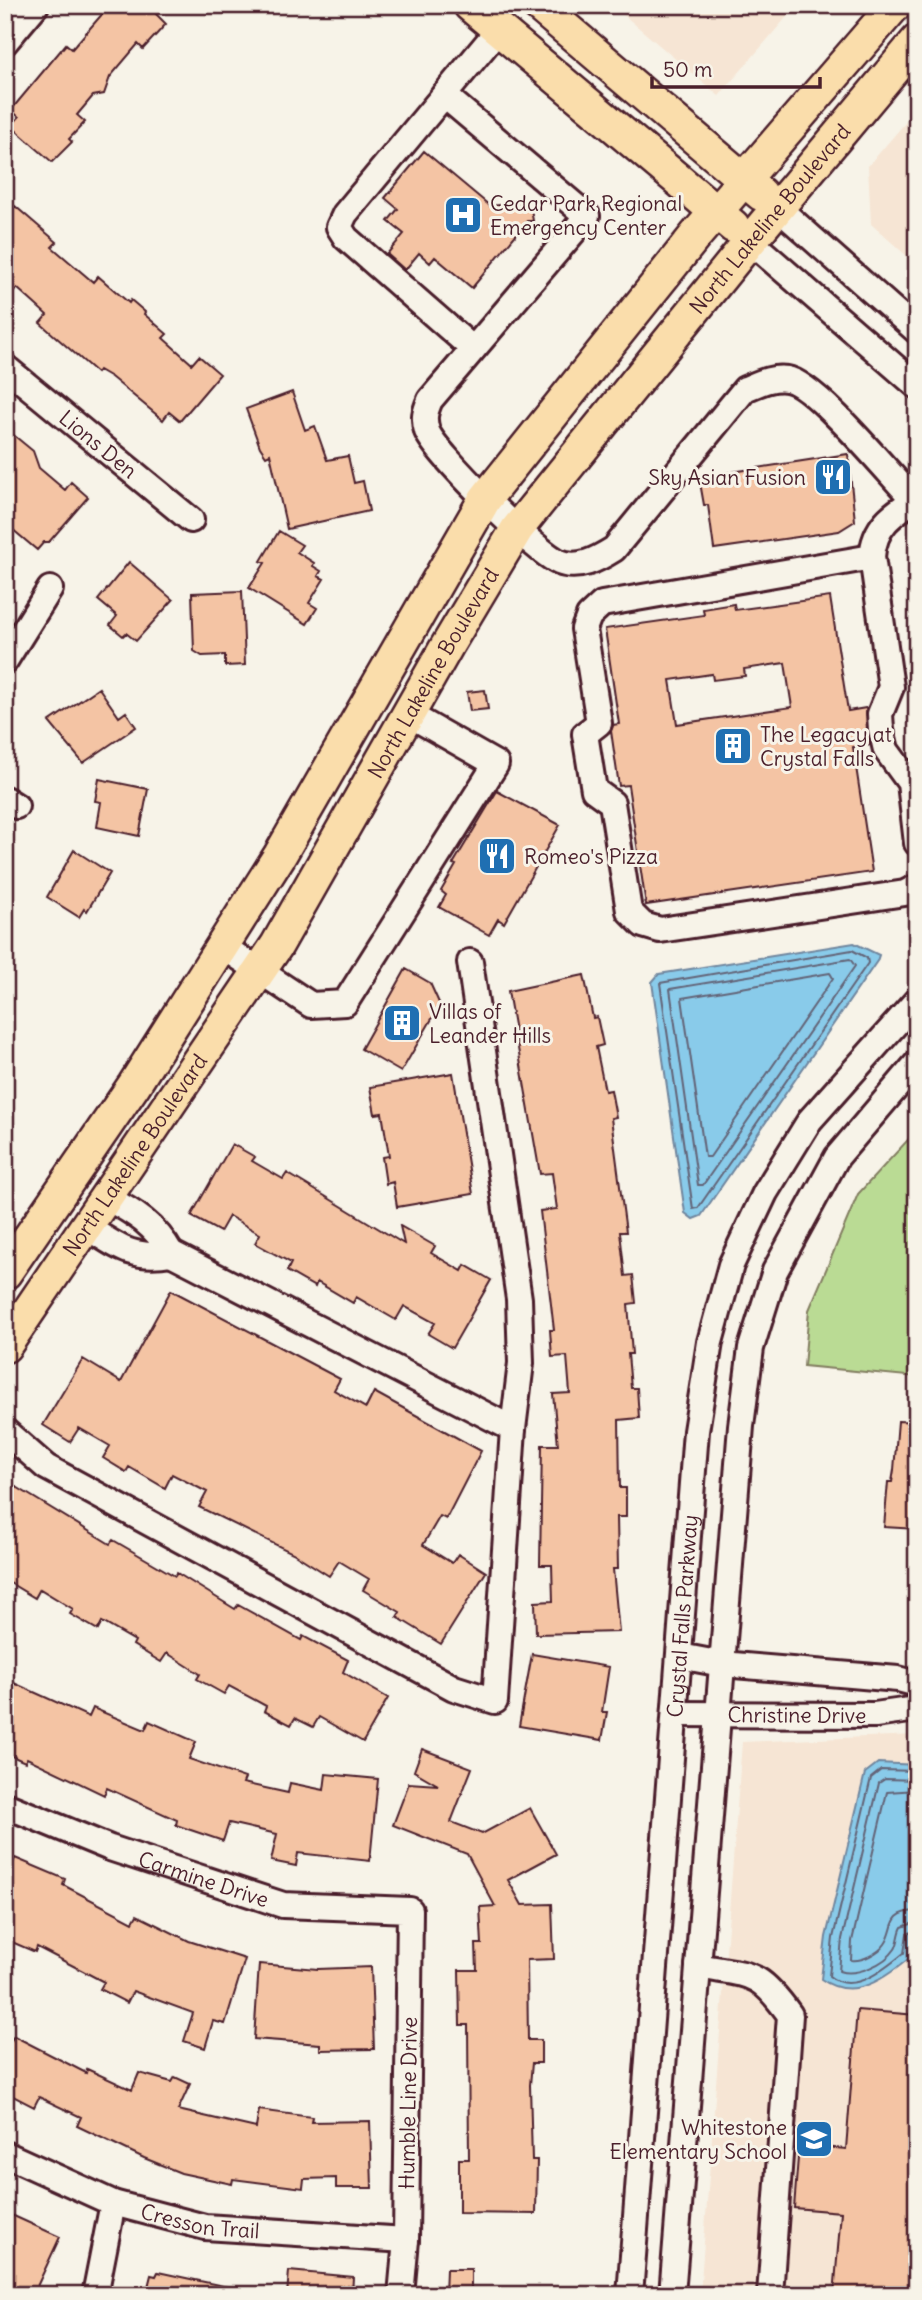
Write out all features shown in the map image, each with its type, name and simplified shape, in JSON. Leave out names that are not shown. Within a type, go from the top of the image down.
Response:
[{"type":"main road","points":[[470,5],[750,241]]},
{"type":"main road","points":[[538,5],[778,208]]},
{"type":"main road","name":"North Lakeline Boulevard","points":[[5,1273],[134,1085],[280,855],[485,499],[717,211],[895,5]]},
{"type":"main road","name":"North Lakeline Boulevard","points":[[5,1346],[260,971],[410,715],[446,646],[517,529],[750,241],[917,41]]},
{"type":"street","points":[[5,42],[36,5]]},
{"type":"street","points":[[473,349],[346,238],[339,227],[345,214],[499,29]]},
{"type":"street","points":[[444,95],[587,216],[430,400],[423,416],[428,433],[485,499],[537,547],[561,563],[589,564],[614,549],[638,524],[745,389],[770,379],[790,380],[819,399],[915,498],[888,516],[873,541],[872,557],[891,687],[880,714],[881,729],[886,750],[909,783],[917,844]]},
{"type":"street","points":[[778,208],[917,331]]},
{"type":"street","points":[[750,241],[917,386]]},
{"type":"street","name":"Lions Den","points":[[5,367],[191,520]]},
{"type":"street","points":[[872,557],[602,604],[589,616],[584,629],[599,723],[585,734],[594,790],[612,803],[629,911],[643,925],[660,930],[905,893],[917,887]]},
{"type":"street","points":[[5,661],[50,589]]},
{"type":"street","points":[[222,946],[311,1006],[345,1003],[496,764],[410,715]]},
{"type":"street","points":[[5,1431],[46,1466],[454,1688],[495,1702],[513,1429],[521,1363],[519,1299],[470,962]]},
{"type":"street","name":"Crystal Falls Parkway","points":[[630,2295],[696,1431],[710,1342],[731,1265],[765,1194],[810,1120],[917,1000]]},
{"type":"street","name":"Crystal Falls Parkway","points":[[672,2295],[741,1426],[751,1348],[775,1271],[837,1157],[917,1063]]},
{"type":"street","points":[[107,1198],[134,1212],[160,1234],[171,1253],[513,1429]]},
{"type":"street","points":[[87,1227],[115,1245],[146,1258],[171,1253]]},
{"type":"street","name":"Christine Drive","points":[[680,1656],[722,1664],[898,1679],[917,1684]]},
{"type":"street","name":"Christine Drive","points":[[676,1714],[875,1715],[917,1709]]},
{"type":"street","name":"Carmine Drive","points":[[5,1805],[110,1848],[283,1905],[410,1910]]},
{"type":"street","name":"Humble Line Drive","points":[[401,2295],[406,2240],[410,1910]]},
{"type":"street","points":[[698,1966],[754,1976],[772,1990],[790,2015],[770,2295]]},
{"type":"street","name":"Cresson Trail","points":[[5,2154],[113,2203],[205,2227],[406,2240]]},
{"type":"street","points":[[95,2295],[113,2203]]},
{"type":"shaded area","points":[[612,5],[797,5],[719,96]]},
{"type":"shaded area","points":[[917,109],[917,265],[871,224],[868,166]]},
{"type":"shaded area","name":"Whitestone Elementary School","points":[[917,1735],[917,2295],[700,2295],[742,1742]]},
{"type":"green space","points":[[917,1130],[917,1377],[804,1366],[809,1310],[858,1194]]},
{"type":"water","points":[[854,943],[879,955],[877,961],[701,1216],[693,1219],[685,1213],[652,982],[659,974]]},
{"type":"water","points":[[878,1763],[917,1765],[917,1902],[912,1956],[869,1984],[857,1988],[833,1986],[821,1979],[826,1937],[865,1773]]},
{"type":"building","points":[[110,5],[165,5],[156,14],[166,24],[143,49],[138,44],[110,77],[104,94],[93,96],[77,115],[85,122],[69,139],[72,142],[52,162],[11,126],[19,117],[11,110],[66,44],[72,49]]},
{"type":"building","name":"Cedar Park Regional Emergency Center","points":[[424,151],[490,206],[530,202],[533,221],[527,221],[472,288],[435,257],[430,263],[419,253],[405,270],[387,254],[404,234],[388,221],[398,209],[385,198]]},
{"type":"building","points":[[15,206],[57,242],[52,247],[93,282],[98,276],[129,303],[131,300],[145,312],[144,314],[167,334],[163,338],[192,364],[199,356],[220,374],[180,421],[169,412],[163,420],[111,377],[99,370],[97,373],[40,323],[47,315],[17,288],[5,302],[5,218]]},
{"type":"building","points":[[292,392],[305,430],[315,426],[327,460],[348,456],[354,483],[363,481],[369,511],[287,529],[270,454],[266,456],[260,447],[246,409]]},
{"type":"building","points":[[5,428],[33,451],[39,468],[65,490],[71,482],[88,497],[49,542],[44,542],[37,550],[5,523]]},
{"type":"building","points":[[848,454],[855,521],[839,531],[714,549],[708,505],[704,505],[699,477]]},
{"type":"building","points":[[279,531],[302,545],[297,552],[314,563],[313,566],[321,571],[318,576],[324,579],[309,603],[317,608],[307,624],[249,588],[265,563],[261,561]]},
{"type":"building","points":[[129,562],[173,600],[136,641],[126,633],[123,636],[110,625],[117,616],[98,600]]},
{"type":"building","points":[[242,591],[245,665],[225,666],[225,655],[202,656],[194,651],[192,593]]},
{"type":"building","name":"The Legacy at Crystal Falls","points":[[830,597],[848,711],[866,708],[870,745],[853,747],[872,872],[646,905],[628,785],[619,786],[611,731],[613,725],[619,724],[605,629],[704,615],[703,609],[734,604],[735,610]],"holes":[[[785,663],[792,707],[677,724],[670,680],[712,674],[713,680],[745,676],[744,669]]]},
{"type":"building","points":[[99,688],[119,717],[126,712],[136,727],[83,763],[49,722]]},
{"type":"building","points":[[485,690],[488,709],[470,711],[467,692]]},
{"type":"building","points":[[99,779],[148,789],[139,836],[97,827],[101,802],[95,801]]},
{"type":"building","points":[[497,791],[560,825],[504,923],[498,919],[489,935],[439,907],[446,895],[441,891],[456,865],[453,864]]},
{"type":"building","points":[[74,850],[110,873],[87,911],[84,909],[79,917],[47,897]]},
{"type":"building","name":"Villas of Leander Hills","points":[[406,969],[430,983],[440,1005],[401,1072],[361,1049]]},
{"type":"building","points":[[584,975],[593,1018],[597,1017],[603,1045],[596,1047],[605,1091],[611,1090],[616,1117],[611,1118],[626,1232],[620,1232],[625,1276],[633,1275],[636,1303],[628,1304],[632,1354],[628,1354],[631,1388],[637,1388],[639,1418],[619,1420],[620,1488],[626,1488],[626,1517],[617,1517],[618,1569],[613,1569],[619,1632],[536,1634],[535,1602],[553,1601],[552,1565],[540,1565],[542,1445],[558,1445],[553,1394],[570,1393],[567,1356],[552,1357],[550,1330],[554,1330],[540,1211],[557,1209],[552,1173],[540,1174],[508,991]]},
{"type":"building","points":[[453,1073],[473,1194],[397,1207],[393,1182],[386,1184],[382,1157],[389,1156],[382,1113],[375,1114],[370,1087]]},
{"type":"building","points":[[232,1144],[255,1157],[252,1161],[283,1179],[287,1173],[404,1244],[400,1226],[435,1246],[431,1253],[462,1271],[465,1265],[491,1280],[452,1348],[428,1334],[435,1323],[404,1306],[396,1320],[356,1297],[353,1303],[317,1282],[315,1287],[287,1271],[291,1263],[255,1243],[260,1234],[229,1216],[220,1232],[191,1216]]},
{"type":"building","points":[[171,1290],[340,1379],[334,1390],[366,1408],[374,1392],[481,1451],[446,1519],[440,1516],[423,1545],[452,1563],[458,1554],[486,1572],[441,1644],[397,1617],[400,1612],[363,1590],[369,1579],[339,1561],[329,1576],[293,1553],[199,1507],[207,1492],[172,1474],[165,1488],[129,1467],[126,1472],[103,1458],[110,1446],[79,1428],[70,1442],[43,1425],[83,1359],[121,1382]]},
{"type":"building","points":[[898,1421],[917,1422],[917,1529],[884,1527],[888,1482],[892,1482],[894,1470]]},
{"type":"building","points":[[5,1480],[110,1544],[113,1540],[175,1576],[177,1573],[235,1609],[238,1605],[301,1640],[303,1636],[348,1660],[343,1672],[388,1698],[363,1742],[319,1717],[313,1727],[295,1718],[291,1725],[264,1711],[266,1706],[229,1686],[224,1694],[197,1679],[200,1674],[167,1653],[161,1662],[133,1645],[135,1641],[102,1622],[98,1630],[70,1614],[73,1609],[40,1589],[35,1598],[5,1580]]},
{"type":"building","points":[[532,1654],[609,1667],[602,1712],[607,1712],[602,1740],[519,1726]]},
{"type":"building","points":[[5,1679],[89,1717],[93,1708],[145,1730],[149,1721],[196,1742],[189,1759],[245,1778],[243,1783],[288,1793],[290,1783],[324,1790],[326,1774],[378,1779],[370,1861],[298,1853],[296,1866],[271,1861],[277,1834],[229,1823],[223,1841],[176,1825],[177,1820],[107,1788],[104,1795],[27,1758],[25,1762],[5,1753]]},
{"type":"building","points":[[422,1749],[472,1768],[451,1822],[482,1834],[530,1808],[556,1854],[508,1880],[522,1905],[552,1904],[554,1959],[527,1960],[528,2040],[541,2040],[541,2063],[532,2063],[530,2085],[532,2160],[537,2160],[536,2214],[459,2213],[459,2159],[469,2159],[468,2025],[460,2025],[459,1970],[477,1970],[476,1944],[482,1944],[480,1907],[495,1906],[467,1854],[393,1825],[409,1783],[438,1785],[414,1771]]},
{"type":"building","points":[[15,1858],[65,1879],[63,1885],[133,1922],[137,1915],[189,1941],[245,1959],[225,2024],[213,2021],[205,2048],[184,2041],[193,2013],[133,1991],[127,2003],[100,1989],[104,1982],[37,1947],[35,1952],[5,1939],[5,1881]]},
{"type":"building","points":[[259,1964],[318,1969],[371,1967],[374,2049],[320,2050],[320,2044],[254,2039]]},
{"type":"building","points":[[857,2010],[917,2015],[917,2295],[834,2295],[841,2212],[794,2208],[799,2145],[846,2149]]},
{"type":"building","points":[[14,2036],[86,2073],[87,2069],[132,2090],[139,2073],[172,2082],[175,2077],[190,2084],[178,2110],[256,2128],[259,2110],[312,2117],[311,2122],[370,2121],[372,2188],[336,2188],[336,2178],[304,2179],[303,2188],[233,2179],[232,2184],[181,2173],[144,2158],[77,2126],[81,2117],[39,2097],[34,2107],[5,2092],[5,2040],[10,2042]]},
{"type":"building","points":[[5,2212],[60,2237],[33,2295],[5,2292]]},
{"type":"building","points":[[446,2269],[471,2269],[471,2295],[445,2295]]},
{"type":"building","points":[[289,2271],[353,2277],[352,2295],[287,2295]]},
{"type":"building","points":[[158,2272],[228,2287],[227,2295],[146,2295],[151,2275],[156,2276]]},
{"type":"place","name":"Cedar Park Regional Emergency Center","points":[[463,215]]},
{"type":"place","name":"Sky Asian Fusion","points":[[833,477]]},
{"type":"place","name":"The Legacy at Crystal Falls","points":[[733,746]]},
{"type":"place","name":"Romeo's Pizza","points":[[497,856]]},
{"type":"place","name":"Villas of Leander Hills","points":[[402,1023]]},
{"type":"place","name":"Whitestone Elementary School","points":[[814,2139]]}]
